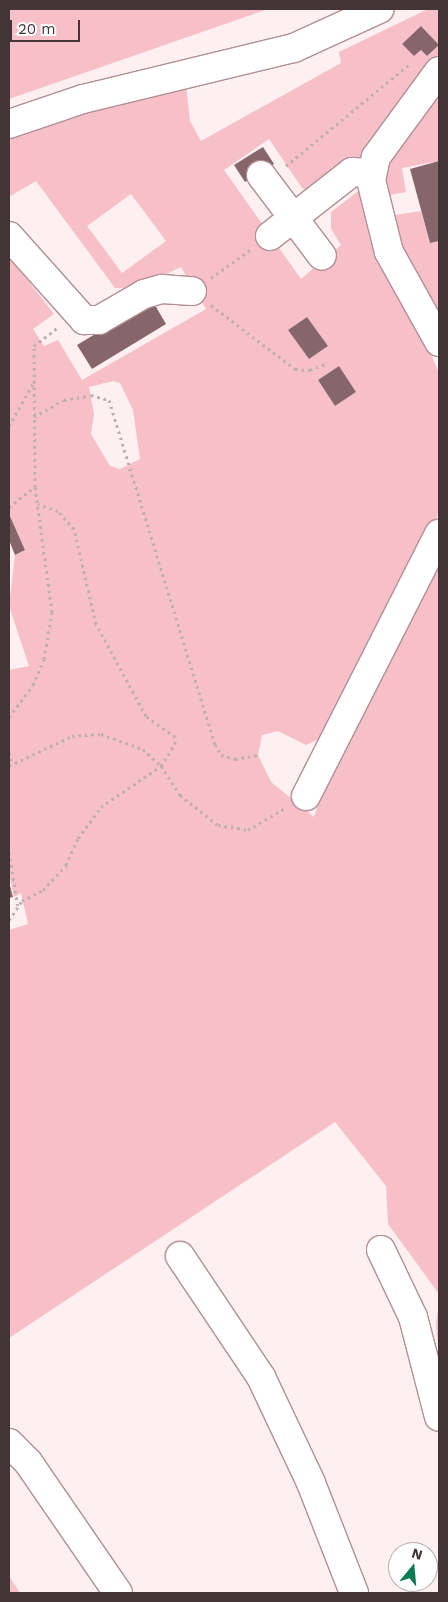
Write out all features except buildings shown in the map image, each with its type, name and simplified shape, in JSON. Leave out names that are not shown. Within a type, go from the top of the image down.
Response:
[{"type":"street","points":[[9,124],[83,99],[294,48],[379,9]]},
{"type":"street","points":[[427,65],[376,157],[372,173],[389,252],[439,342]]},
{"type":"street","points":[[270,236],[352,172],[372,173]]},
{"type":"street","points":[[264,178],[322,256]]},
{"type":"street","points":[[9,236],[76,314],[84,320],[99,320],[144,294],[162,289],[192,291]]},
{"type":"street","points":[[306,796],[439,534]]},
{"type":"street","points":[[381,1250],[413,1316],[439,1417]]},
{"type":"street","points":[[180,1256],[261,1377],[311,1483],[354,1593]]},
{"type":"street","points":[[9,1443],[28,1462],[118,1593]]},
{"type":"path","points":[[264,178],[427,65]]},
{"type":"path","points":[[270,236],[192,291],[295,369],[310,370],[327,362]]},
{"type":"path","points":[[9,717],[36,676],[52,612],[35,486],[34,346],[76,314]]},
{"type":"path","points":[[9,426],[34,381]]},
{"type":"path","points":[[34,417],[64,400],[91,395],[109,400],[214,744],[221,755],[235,759],[258,755]]},
{"type":"path","points":[[9,506],[35,486]]},
{"type":"path","points":[[9,920],[18,910],[22,901],[43,890],[66,865],[78,838],[101,807],[161,766],[175,737],[146,716],[96,624],[74,529],[58,510],[38,504]]},
{"type":"path","points":[[9,752],[10,765],[72,736],[101,734],[143,749],[161,766],[180,795],[218,825],[248,830],[306,796]]},
{"type":"path","points":[[9,852],[18,910]]},
{"type":"shaded area","points":[[9,9],[268,9],[9,99]]},
{"type":"shaded area","points":[[428,9],[439,9],[439,45],[439,56],[367,151],[316,194],[302,188],[269,139],[224,170],[301,279],[341,245],[331,229],[331,212],[361,189],[439,373],[439,511],[427,546],[321,738],[306,745],[278,731],[262,735],[258,755],[271,782],[314,817],[329,772],[439,554],[439,1294],[388,1224],[386,1186],[335,1122],[9,1338],[9,930],[28,924],[21,893],[14,897],[9,873],[9,670],[29,666],[9,606],[15,555],[25,550],[9,514],[9,256],[54,314],[33,329],[44,346],[58,340],[82,380],[206,309],[181,267],[137,288],[115,288],[36,181],[9,197],[9,137],[87,110],[186,85],[190,121],[201,141],[341,63],[339,52]],"holes":[[[421,26],[439,45],[427,56],[421,50],[414,56],[402,44]],[[131,194],[166,241],[122,273],[87,226]],[[307,317],[328,346],[309,359],[288,330]],[[339,366],[356,392],[335,406],[318,380]],[[113,381],[120,383],[133,410],[140,459],[120,469],[110,466],[91,434],[94,414],[89,387]]]},
{"type":"shaded area","points":[[439,86],[439,161],[402,168],[406,192],[384,196],[384,160]]},
{"type":"shaded area","points":[[421,211],[430,243],[439,241],[439,322],[401,252],[389,216]]},
{"type":"shaded area","points":[[439,1301],[439,1359],[436,1324]]},
{"type":"shaded area","points":[[9,1576],[20,1593],[9,1593]]}]
